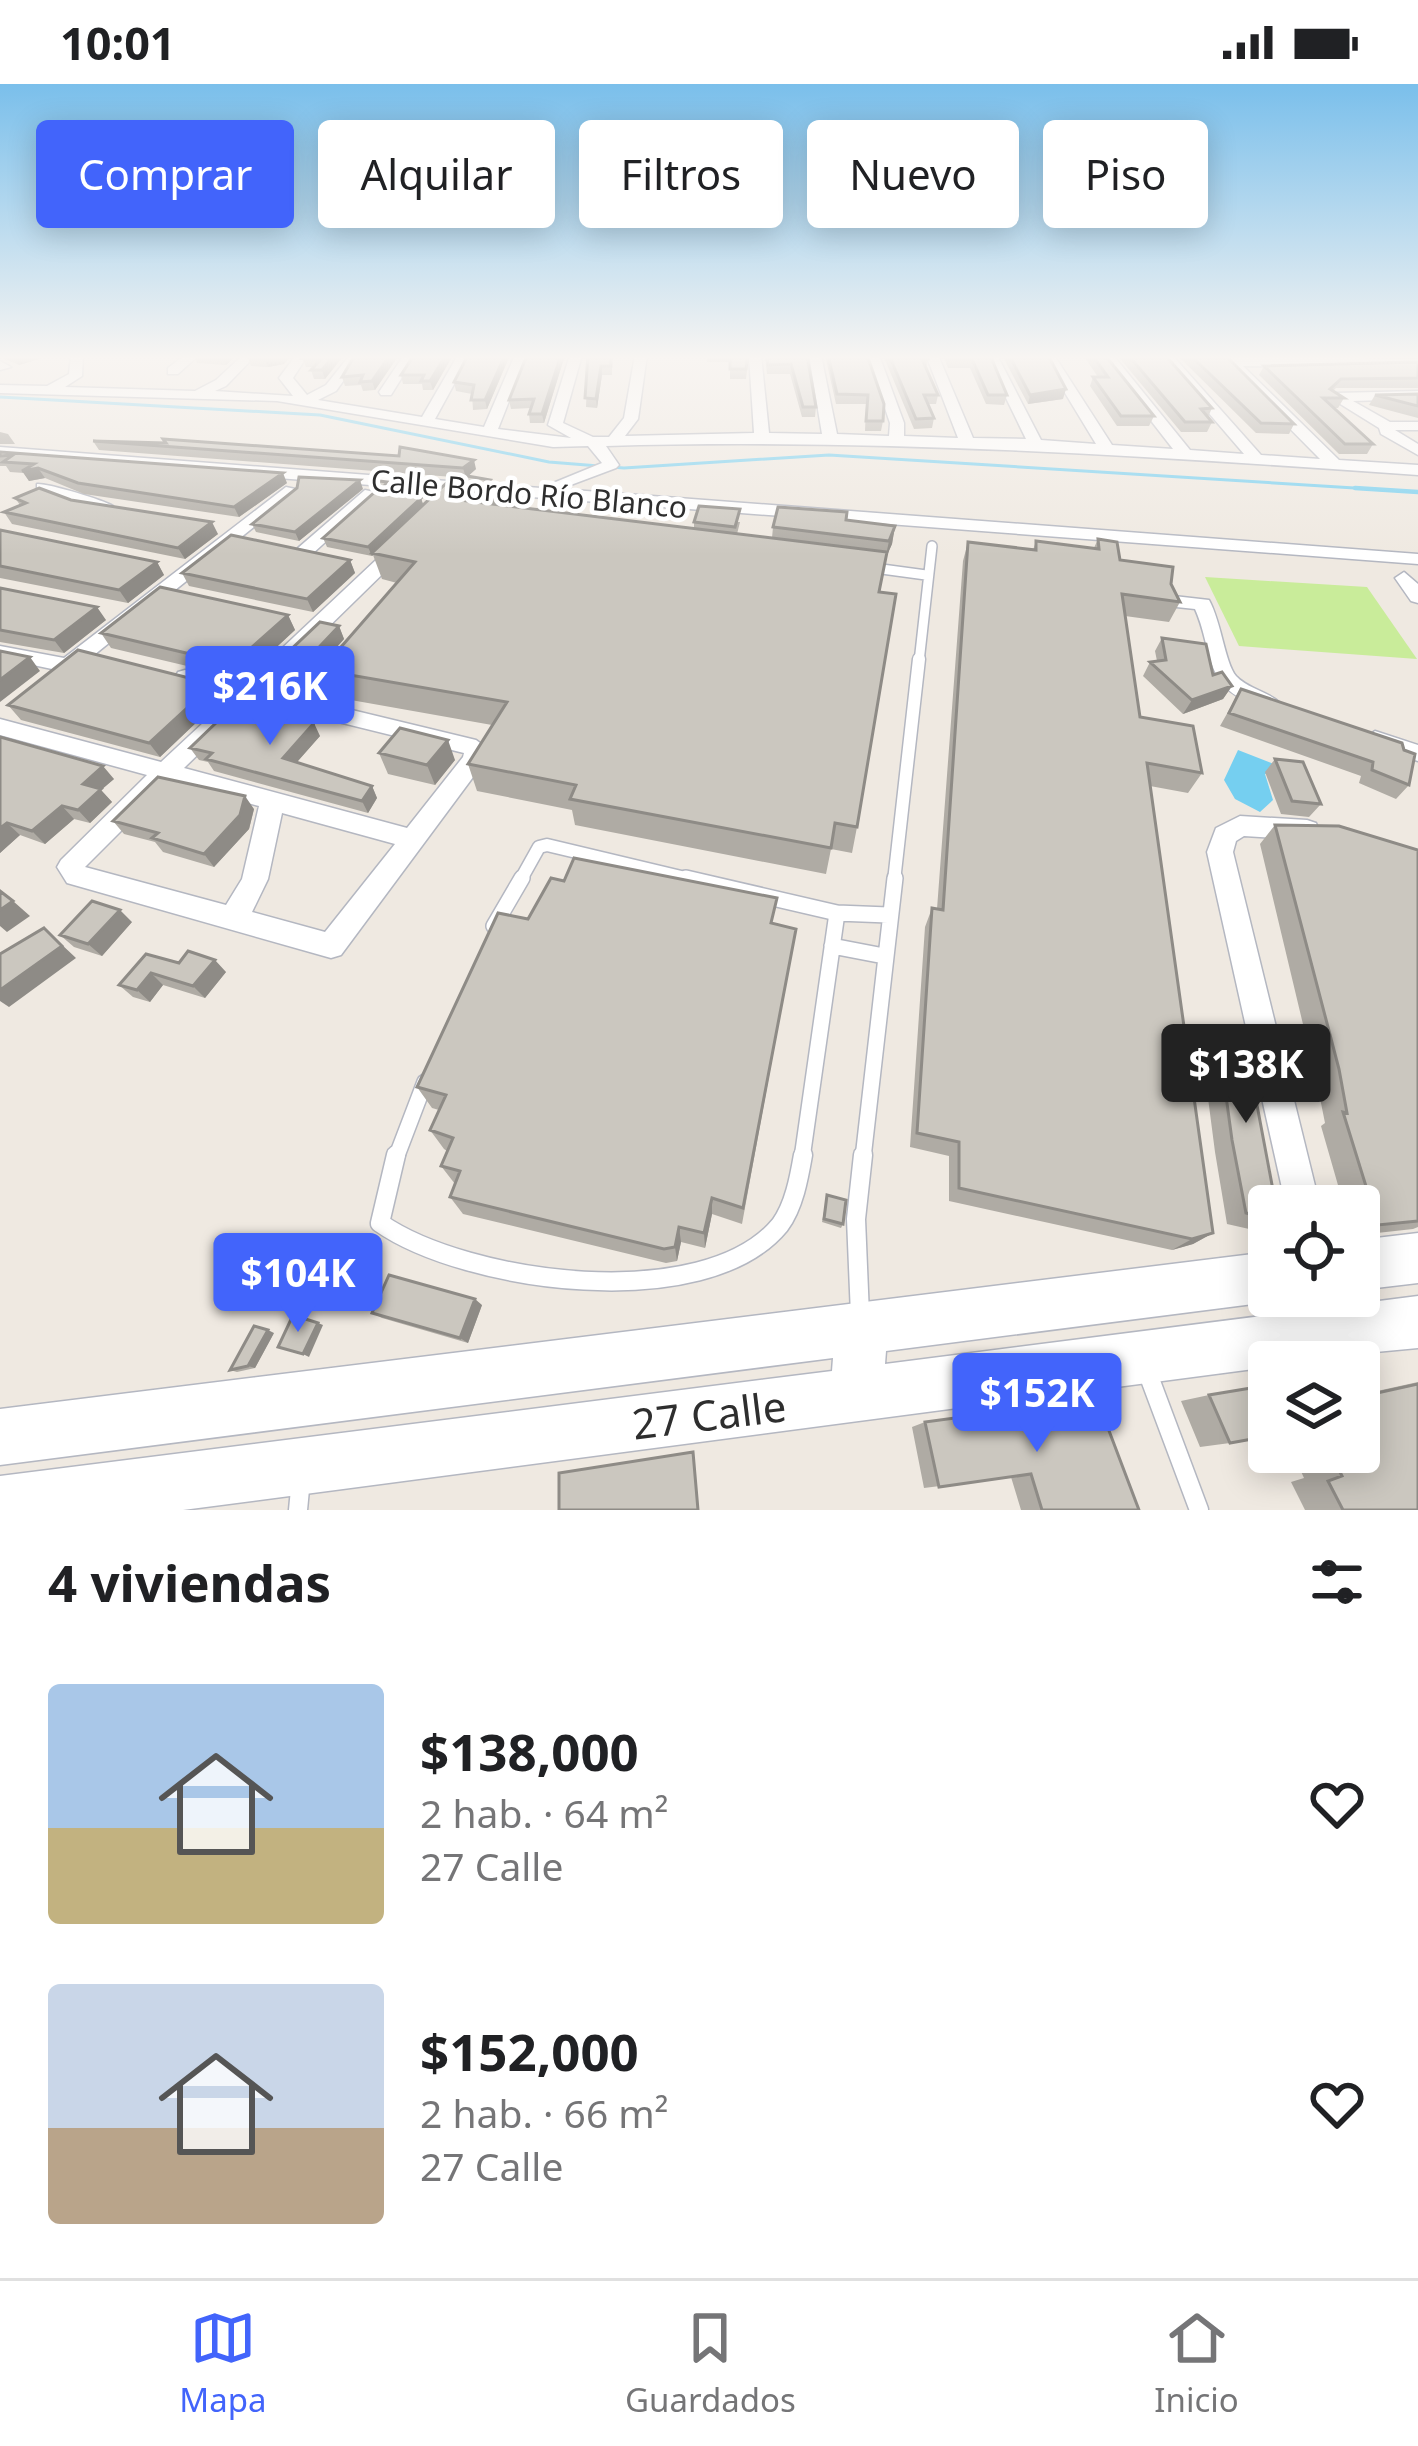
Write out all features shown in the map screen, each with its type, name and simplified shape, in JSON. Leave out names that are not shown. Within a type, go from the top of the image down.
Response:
[{"type":"street","points":[[432,422],[535,442],[762,437],[1183,452],[1250,450],[1334,464],[1418,470]]},
{"type":"street","points":[[490,430],[493,422]]},
{"type":"street","points":[[167,673],[250,693],[476,748],[474,759],[332,946],[76,874],[70,867],[250,693],[310,622],[437,511],[493,490],[560,486],[611,465],[606,452],[556,422]]},
{"type":"street","points":[[615,439],[629,422]]},
{"type":"street","points":[[760,422],[762,437]]},
{"type":"street","points":[[827,422],[830,438]]},
{"type":"street","points":[[896,422],[896,441]]},
{"type":"street","points":[[959,422],[967,442]]},
{"type":"street","points":[[1025,422],[1036,444]]},
{"type":"street","points":[[1090,422],[1106,447]]},
{"type":"street","points":[[1159,422],[1183,452]]},
{"type":"street","points":[[1225,422],[1250,450]]},
{"type":"street","points":[[1292,422],[1334,464]]},
{"type":"street","points":[[1379,422],[1413,426]]},
{"type":"street","points":[[1387,426],[1386,431],[1418,450]]},
{"type":"street","name":"Calle Bordo Río Blanco","points":[[0,452],[1418,559]]},
{"type":"street","points":[[110,458],[115,466],[168,479],[371,494],[437,511]]},
{"type":"street","points":[[43,487],[79,502],[126,509]]},
{"type":"street","points":[[0,652],[77,664],[232,530],[292,490]]},
{"type":"street","points":[[232,530],[295,550],[371,494]]},
{"type":"street","points":[[166,565],[189,570]]},
{"type":"street","points":[[1404,578],[1418,597]]},
{"type":"street","points":[[163,590],[186,595]]},
{"type":"street","points":[[110,610],[133,615]]},
{"type":"street","points":[[1210,617],[1217,665],[1233,690],[1294,711]]},
{"type":"street","points":[[6,717],[165,775],[413,838]]},
{"type":"street","points":[[1356,732],[1418,754]]},
{"type":"street","points":[[231,919],[244,906],[261,865],[272,803]]},
{"type":"street","points":[[1298,1185],[1220,852],[1225,835],[1240,826],[1329,834]]},
{"type":"street","points":[[1380,1263],[1418,1258]]},
{"type":"street","name":"27 Calle","points":[[0,1437],[1248,1280]]},
{"type":"street","name":"27 Calle","points":[[0,1505],[300,1488],[857,1395],[1418,1322]]},
{"type":"street","points":[[857,1395],[861,1328]]},
{"type":"lane","points":[[861,1328],[856,1219],[932,545]]},
{"type":"lane","points":[[855,566],[926,574]]},
{"type":"lane","points":[[483,951],[523,869],[543,845],[837,913],[888,915]]},
{"type":"lane","points":[[429,1074],[401,1136],[383,1197],[380,1223],[394,1235],[445,1258],[602,1282],[680,1278],[742,1262],[786,1217],[805,1139],[837,913]]},
{"type":"lane","points":[[832,946],[884,956]]},
{"type":"lane","points":[[1143,1359],[1199,1510]]},
{"type":"green space","points":[[1205,577],[1367,587],[1417,659],[1239,646]]},
{"type":"water","points":[[1238,750],[1279,766],[1275,774],[1265,774],[1273,800],[1260,812],[1235,799],[1224,780]]},
{"type":"building","points":[[1322,422],[1349,422],[1373,444],[1345,444]]},
{"type":"building","points":[[163,439],[399,456],[400,447],[474,460],[463,468],[93,441],[166,443]]},
{"type":"building","points":[[0,452],[283,473],[234,507],[78,483],[38,468],[22,471],[34,464],[3,462],[13,455],[0,456]]},
{"type":"building","points":[[456,474],[490,480],[467,501],[887,552],[879,592],[896,594],[857,827],[835,823],[831,848],[570,799],[576,785],[468,764],[507,702],[321,670],[415,562],[372,553]]},
{"type":"building","points":[[299,477],[360,480],[295,532],[252,524],[297,488]]},
{"type":"building","points":[[379,481],[387,482],[382,489],[421,498],[368,547],[323,538],[377,490]]},
{"type":"building","points":[[39,488],[71,500],[212,522],[178,548],[4,512],[26,503],[15,498]]},
{"type":"building","points":[[699,506],[740,509],[735,527],[694,522]]},
{"type":"building","points":[[778,507],[847,512],[846,520],[895,526],[889,541],[773,527]]},
{"type":"building","points":[[0,530],[157,562],[119,590],[0,566]]},
{"type":"building","points":[[231,535],[350,560],[307,599],[182,573]]},
{"type":"building","points":[[1098,539],[1117,542],[1120,560],[1173,567],[1171,584],[1180,602],[1122,594],[1140,717],[1193,726],[1202,773],[1147,763],[1213,1233],[1192,1239],[959,1188],[959,1142],[917,1133],[932,908],[943,910],[968,542],[1036,550],[1036,541],[1099,549]]},
{"type":"building","points":[[160,587],[288,615],[233,664],[101,633]]},
{"type":"building","points":[[0,588],[97,607],[54,640],[0,630]]},
{"type":"building","points":[[320,622],[339,626],[289,679],[266,673]]},
{"type":"building","points":[[1162,638],[1206,644],[1213,675],[1222,672],[1232,686],[1192,700],[1150,662],[1166,660]]},
{"type":"building","points":[[78,650],[213,684],[149,743],[8,705]]},
{"type":"building","points":[[0,651],[30,657],[0,680]]},
{"type":"building","points":[[1241,689],[1402,743],[1404,750],[1415,754],[1409,785],[1372,770],[1373,762],[1229,713]]},
{"type":"building","points":[[246,694],[266,698],[257,708],[314,723],[283,758],[372,786],[362,801],[206,759],[212,753],[190,748]]},
{"type":"building","points":[[400,728],[448,740],[427,765],[379,753]]},
{"type":"building","points":[[0,737],[103,766],[83,784],[101,789],[78,810],[62,806],[32,831],[7,823],[0,828]]},
{"type":"building","points":[[1275,759],[1303,762],[1321,804],[1292,801]]},
{"type":"building","points":[[158,777],[245,796],[240,815],[204,854],[152,838],[158,833],[113,821]]},
{"type":"building","points":[[1275,825],[1339,826],[1418,850],[1418,1221],[1380,1225],[1380,1185],[1366,1185],[1343,1112],[1347,1113]]},
{"type":"building","points":[[574,858],[777,898],[771,923],[796,929],[743,1208],[712,1198],[704,1233],[679,1227],[675,1247],[664,1249],[450,1197],[460,1171],[441,1166],[453,1138],[430,1130],[446,1095],[417,1087],[498,913],[528,919],[551,878],[564,881]]},
{"type":"building","points":[[0,891],[13,901],[0,910]]},
{"type":"building","points":[[92,901],[120,910],[88,944],[60,935]]},
{"type":"building","points":[[44,928],[62,946],[0,990],[0,954]]},
{"type":"building","points":[[188,951],[215,960],[193,986],[151,973],[137,990],[119,985],[146,954],[179,963]]},
{"type":"building","points":[[1217,1030],[1244,1036],[1272,1185],[1248,1185],[1248,1214]]},
{"type":"building","points":[[827,1195],[846,1200],[843,1224],[824,1219]]},
{"type":"building","points":[[389,1275],[475,1299],[460,1338],[372,1313]]},
{"type":"building","points":[[293,1315],[318,1323],[303,1354],[278,1347]]},
{"type":"building","points":[[254,1326],[268,1330],[248,1366],[230,1370]]},
{"type":"building","points":[[1418,1384],[1418,1510],[1343,1510],[1328,1481],[1340,1473],[1380,1473],[1380,1392]]},
{"type":"building","points":[[1248,1388],[1248,1440],[1230,1443],[1209,1395]]},
{"type":"building","points":[[1097,1399],[1139,1510],[1042,1510],[1031,1474],[939,1487],[925,1422]]},
{"type":"building","points":[[693,1452],[698,1510],[559,1510],[559,1473]]},
{"type":"waterway","points":[[352,422],[549,462],[624,468],[829,455],[1403,491]]},
{"type":"waterway","points":[[1355,488],[1418,492]]}]
